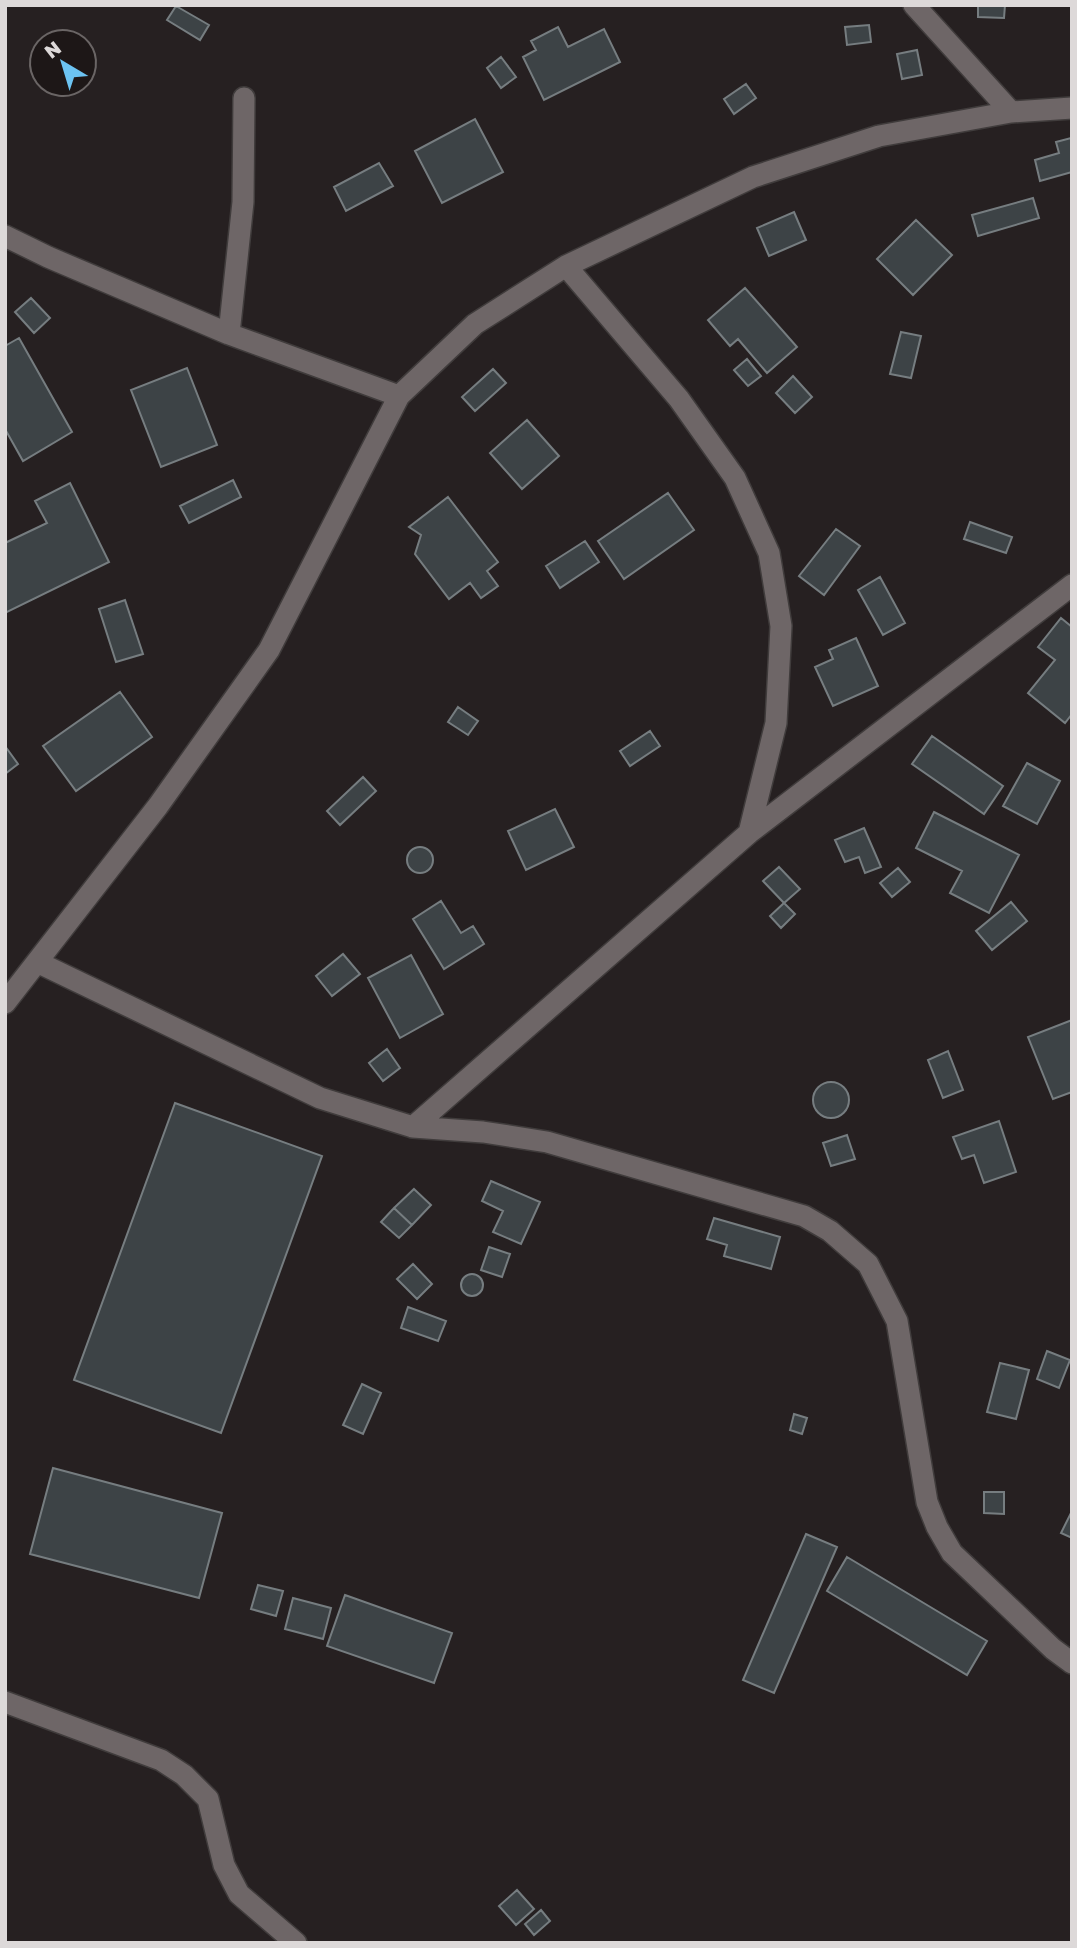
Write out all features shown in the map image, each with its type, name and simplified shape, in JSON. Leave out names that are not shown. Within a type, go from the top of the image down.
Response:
[{"type":"street","points":[[914,5],[1011,112]]},
{"type":"street","points":[[229,334],[243,202],[244,98]]},
{"type":"street","points":[[5,1003],[158,806],[269,650],[399,396],[475,324],[566,266],[753,177],[878,136],[1011,112],[1072,108]]},
{"type":"street","points":[[5,236],[229,334],[399,396]]},
{"type":"street","points":[[566,266],[679,399],[735,478],[769,553],[781,626],[776,723],[749,833]]},
{"type":"street","points":[[413,1126],[749,833],[1072,584]]},
{"type":"street","points":[[37,962],[320,1098],[413,1126],[483,1132],[547,1142],[804,1216],[830,1231],[868,1264],[897,1321],[927,1502],[937,1527],[952,1553],[1053,1649],[1072,1663]]},
{"type":"street","points":[[5,1702],[160,1760],[184,1775],[208,1799],[224,1865],[239,1894],[296,1943]]},
{"type":"building","points":[[978,5],[1005,5],[1004,18],[978,17]]},
{"type":"building","points":[[176,6],[209,25],[200,40],[167,20]]},
{"type":"building","points":[[869,25],[871,42],[847,45],[845,27]]},
{"type":"building","points":[[558,27],[568,47],[604,29],[620,62],[544,100],[523,57],[536,50],[531,41]]},
{"type":"building","points":[[917,50],[922,75],[902,79],[897,54]]},
{"type":"building","points":[[501,57],[516,77],[501,88],[487,68]]},
{"type":"building","points":[[746,84],[756,98],[734,114],[724,99]]},
{"type":"building","points":[[475,119],[503,172],[442,203],[415,151]]},
{"type":"building","points":[[1071,138],[1072,172],[1040,181],[1035,160],[1059,153],[1056,142]]},
{"type":"building","points":[[379,163],[393,186],[346,211],[334,187]]},
{"type":"building","points":[[1033,198],[1039,218],[978,236],[972,215]]},
{"type":"building","points":[[794,212],[806,240],[769,256],[757,228]]},
{"type":"building","points":[[916,220],[952,255],[913,295],[877,259]]},
{"type":"building","points":[[745,288],[797,347],[767,373],[738,339],[730,346],[708,320]]},
{"type":"building","points":[[31,298],[50,318],[34,333],[15,312]]},
{"type":"building","points":[[901,332],[921,336],[911,378],[890,374]]},
{"type":"building","points":[[19,338],[72,432],[23,461],[5,429],[5,346]]},
{"type":"building","points":[[747,359],[761,376],[748,386],[734,370]]},
{"type":"building","points":[[187,368],[217,445],[161,467],[131,390]]},
{"type":"building","points":[[493,369],[506,383],[475,411],[462,397]]},
{"type":"building","points":[[793,376],[812,397],[795,413],[776,393]]},
{"type":"building","points":[[527,420],[559,456],[522,489],[490,453]]},
{"type":"building","points":[[233,480],[241,497],[189,523],[180,506]]},
{"type":"building","points":[[70,483],[109,562],[5,613],[5,543],[47,523],[35,501]]},
{"type":"building","points":[[668,493],[694,530],[624,579],[598,541]]},
{"type":"building","points":[[448,497],[498,562],[487,571],[498,586],[481,598],[470,583],[449,599],[415,554],[421,535],[409,527]]},
{"type":"building","points":[[970,522],[1012,537],[1006,553],[964,539]]},
{"type":"building","points":[[836,529],[860,546],[824,595],[799,576]]},
{"type":"building","points":[[585,541],[599,562],[560,588],[546,566]]},
{"type":"building","points":[[880,577],[905,623],[883,635],[858,590]]},
{"type":"building","points":[[125,600],[143,654],[116,662],[99,609]]},
{"type":"building","points":[[1061,618],[1072,627],[1072,714],[1065,723],[1028,693],[1055,660],[1038,647]]},
{"type":"building","points":[[856,638],[878,686],[833,706],[815,667],[833,659],[829,650]]},
{"type":"building","points":[[120,692],[152,737],[76,791],[43,746]]},
{"type":"building","points":[[458,707],[478,721],[468,735],[448,722]]},
{"type":"building","points":[[650,731],[660,746],[630,766],[620,751]]},
{"type":"building","points":[[932,736],[1003,786],[984,814],[912,764]]},
{"type":"building","points":[[5,746],[18,764],[5,774]]},
{"type":"building","points":[[1027,763],[1060,781],[1037,824],[1003,806]]},
{"type":"building","points":[[363,777],[376,791],[340,825],[327,811]]},
{"type":"building","points":[[555,809],[574,847],[526,870],[508,831]]},
{"type":"building","points":[[934,812],[1019,855],[989,913],[950,893],[962,871],[916,848]]},
{"type":"building","points":[[864,828],[881,867],[865,873],[859,857],[845,862],[835,840]]},
{"type":"building","points":[[420,847],[429,851],[433,860],[429,869],[420,873],[411,869],[407,860],[411,851]]},
{"type":"building","points":[[779,867],[800,889],[784,903],[763,881]]},
{"type":"building","points":[[898,868],[910,882],[892,897],[880,883]]},
{"type":"building","points":[[441,901],[461,933],[473,926],[484,944],[444,969],[413,919]]},
{"type":"building","points":[[1011,902],[1027,921],[992,950],[976,931]]},
{"type":"building","points":[[784,903],[795,914],[781,928],[770,916]]},
{"type":"building","points":[[343,954],[360,974],[332,996],[316,976]]},
{"type":"building","points":[[411,955],[443,1014],[400,1038],[368,978]]},
{"type":"building","points":[[1072,1020],[1072,1092],[1053,1099],[1028,1037]]},
{"type":"building","points":[[387,1049],[400,1068],[383,1081],[369,1063]]},
{"type":"building","points":[[948,1051],[963,1090],[943,1098],[928,1060]]},
{"type":"building","points":[[831,1082],[844,1087],[849,1100],[844,1113],[831,1118],[818,1113],[813,1100],[818,1087]]},
{"type":"building","points":[[175,1103],[322,1156],[221,1433],[74,1380]]},
{"type":"building","points":[[999,1121],[1016,1172],[984,1183],[974,1155],[962,1159],[953,1137]]},
{"type":"building","points":[[847,1135],[855,1159],[831,1166],[823,1143]]},
{"type":"building","points":[[491,1181],[540,1202],[521,1244],[493,1232],[503,1211],[482,1201]]},
{"type":"building","points":[[414,1189],[431,1205],[412,1225],[394,1208]]},
{"type":"building","points":[[394,1208],[412,1225],[399,1238],[381,1222]]},
{"type":"building","points":[[714,1218],[780,1237],[771,1269],[724,1256],[727,1245],[707,1239]]},
{"type":"building","points":[[489,1247],[510,1254],[502,1277],[481,1270]]},
{"type":"building","points":[[413,1264],[432,1284],[417,1299],[397,1279]]},
{"type":"building","points":[[472,1274],[480,1277],[483,1285],[480,1293],[472,1296],[464,1293],[461,1285],[464,1277]]},
{"type":"building","points":[[408,1307],[446,1321],[438,1341],[401,1328]]},
{"type":"building","points":[[1047,1351],[1070,1360],[1059,1388],[1037,1379]]},
{"type":"building","points":[[1000,1363],[1029,1370],[1016,1419],[987,1412]]},
{"type":"building","points":[[362,1384],[381,1393],[363,1434],[343,1425]]},
{"type":"building","points":[[794,1414],[807,1418],[802,1434],[790,1430]]},
{"type":"building","points":[[53,1468],[222,1513],[199,1598],[30,1554]]},
{"type":"building","points":[[984,1492],[1004,1492],[1004,1514],[984,1513]]},
{"type":"building","points":[[1072,1511],[1072,1538],[1061,1533]]},
{"type":"building","points":[[806,1534],[837,1547],[774,1693],[743,1680]]},
{"type":"building","points":[[847,1557],[987,1641],[967,1675],[827,1591]]},
{"type":"building","points":[[258,1585],[283,1591],[276,1616],[251,1609]]},
{"type":"building","points":[[345,1595],[452,1633],[434,1683],[327,1646]]},
{"type":"building","points":[[293,1598],[331,1608],[323,1639],[285,1629]]},
{"type":"building","points":[[517,1890],[534,1909],[516,1925],[499,1906]]},
{"type":"building","points":[[541,1910],[550,1921],[534,1935],[525,1924]]}]
